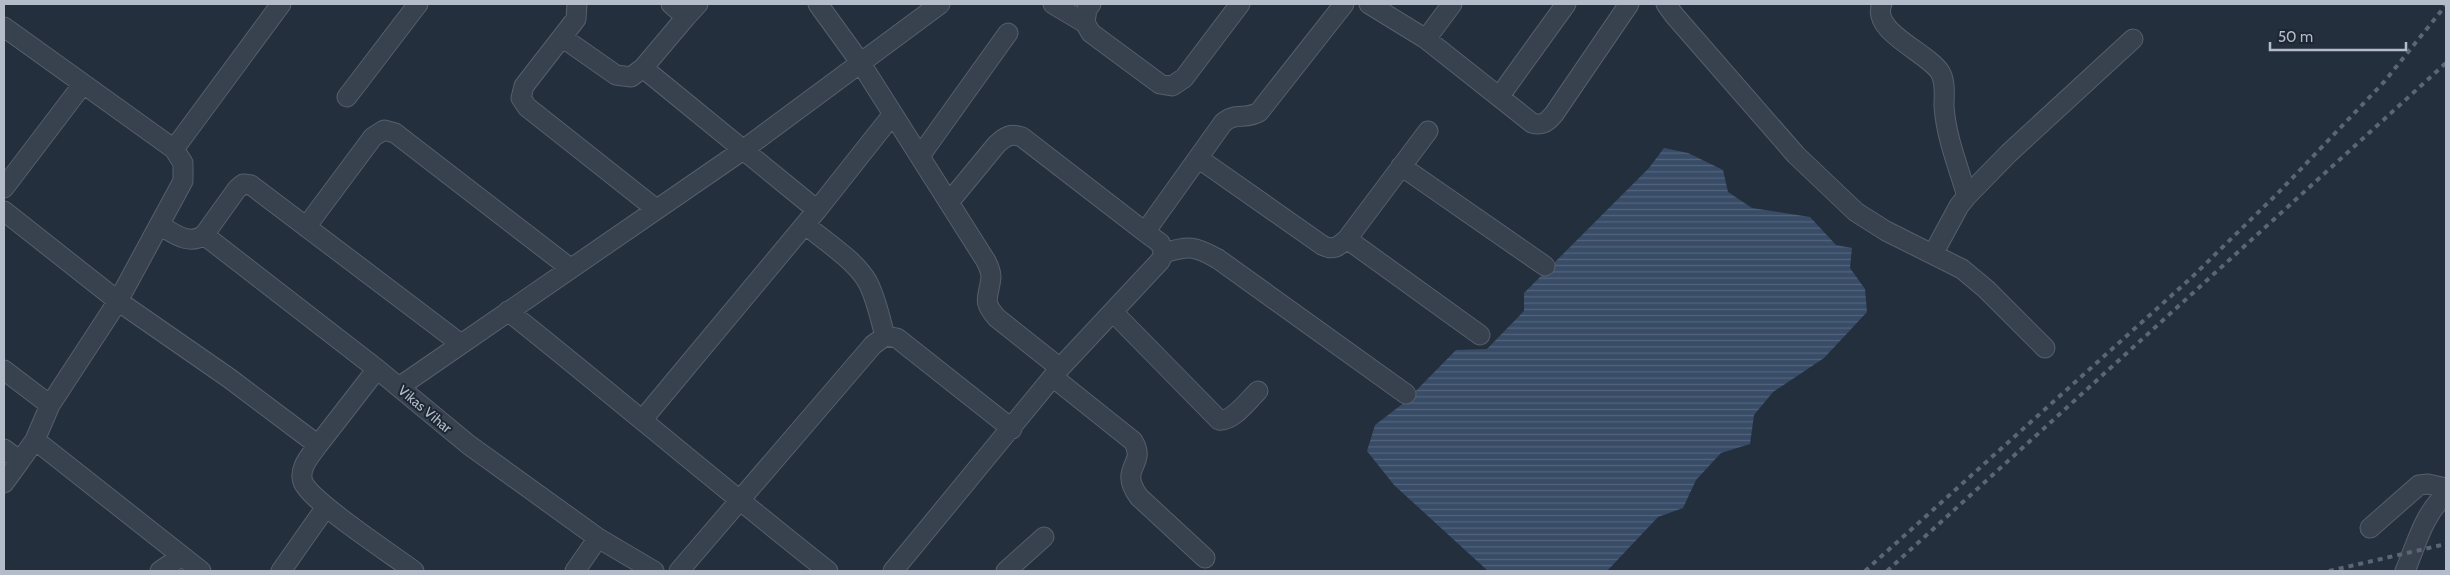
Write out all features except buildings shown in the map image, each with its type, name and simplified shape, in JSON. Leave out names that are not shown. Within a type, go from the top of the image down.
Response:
[{"type":"street","points":[[174,149],[281,4]]},
{"type":"street","points":[[347,97],[418,4]]},
{"type":"street","points":[[577,4],[576,19],[564,38],[524,86],[521,98],[527,107],[656,209]]},
{"type":"street","points":[[564,38],[616,76],[631,77],[643,68],[692,10],[671,4]]},
{"type":"street","points":[[818,4],[860,62],[894,114],[986,261],[991,275],[986,300],[990,310],[1133,441],[1138,449],[1138,456],[1130,477],[1131,486],[1139,497],[1205,558]]},
{"type":"street","points":[[399,387],[743,150],[940,4]]},
{"type":"street","points":[[1053,4],[1085,23],[1091,33],[1160,84],[1172,86],[1184,78],[1240,4]]},
{"type":"street","points":[[1085,23],[1087,9],[1091,4]]},
{"type":"street","points":[[1145,232],[1228,118],[1235,115],[1251,116],[1259,112],[1344,4]]},
{"type":"street","points":[[1369,4],[1426,39],[1532,123],[1544,124],[1554,114],[1629,4]]},
{"type":"street","points":[[1426,39],[1452,4]]},
{"type":"street","points":[[1499,97],[1566,4]]},
{"type":"street","points":[[1666,4],[1796,155],[1856,212],[1886,232],[1962,269],[1980,284],[2045,348]]},
{"type":"street","points":[[1882,4],[1880,18],[1884,27],[1933,63],[1941,74],[1945,90],[1947,134],[1967,196]]},
{"type":"street","points":[[4,27],[174,149],[183,163],[183,181],[118,301],[50,404],[35,440],[4,484]]},
{"type":"street","points":[[920,156],[1008,33]]},
{"type":"street","points":[[1933,254],[1959,206],[1967,196],[2009,153],[2133,39]]},
{"type":"street","points":[[643,68],[817,210]]},
{"type":"street","points":[[4,188],[83,84]]},
{"type":"street","points":[[644,419],[806,225],[894,114]]},
{"type":"street","points":[[306,228],[373,136],[384,130],[394,133],[570,268]]},
{"type":"street","points":[[1198,158],[1328,249],[1336,248],[1347,239],[1428,131]]},
{"type":"street","points":[[950,202],[997,144],[1006,136],[1015,134],[1022,137],[1145,232],[1160,244],[1164,253]]},
{"type":"street","points":[[1401,166],[1545,266]]},
{"type":"street","points":[[159,225],[187,240],[196,240],[204,235],[237,188],[243,184],[251,185],[461,344]]},
{"type":"street","points":[[4,211],[118,301],[229,378],[318,445]]},
{"type":"street","points":[[806,225],[846,258],[866,280],[877,307],[885,336]]},
{"type":"street","name":"Vikas Vihar","points":[[204,235],[377,369],[469,446],[598,538],[654,571]]},
{"type":"street","points":[[1347,239],[1480,335]]},
{"type":"street","points":[[893,571],[1057,373],[1114,313],[1160,261],[1164,253],[1183,247],[1198,248],[1218,259],[1406,394]]},
{"type":"street","points":[[508,311],[644,419],[739,501],[828,571]]},
{"type":"street","points":[[1114,313],[1212,416],[1219,420],[1225,421],[1258,391]]},
{"type":"street","points":[[679,571],[873,345],[885,336],[897,338],[1012,429]]},
{"type":"street","points":[[377,369],[303,466],[302,481],[309,492],[326,507],[414,571]]},
{"type":"street","points":[[4,370],[50,404]]},
{"type":"street","points":[[35,440],[201,571]]},
{"type":"street","points":[[4,449],[20,461]]},
{"type":"street","points":[[2370,528],[2419,485],[2428,484],[2446,488]]},
{"type":"street","points":[[2405,571],[2424,520],[2434,505],[2446,494]]},
{"type":"street","points":[[281,571],[326,507]]},
{"type":"street","points":[[1006,571],[1044,537]]},
{"type":"street","points":[[575,571],[598,538]]},
{"type":"street","points":[[160,571],[182,556]]},
{"type":"water","points":[[1664,148],[1688,153],[1723,170],[1728,192],[1752,208],[1810,217],[1836,245],[1852,248],[1850,268],[1865,289],[1867,312],[1824,358],[1773,392],[1754,415],[1750,444],[1721,453],[1696,480],[1683,508],[1658,517],[1607,571],[1488,571],[1394,485],[1367,451],[1375,425],[1405,402],[1456,350],[1487,349],[1524,311],[1524,293],[1649,168]]},
{"type":"railway","points":[[1865,571],[2191,278],[2278,193],[2384,82],[2446,5]]},
{"type":"railway","points":[[1887,571],[2446,63]]},
{"type":"railway","points":[[2329,571],[2446,544]]}]
